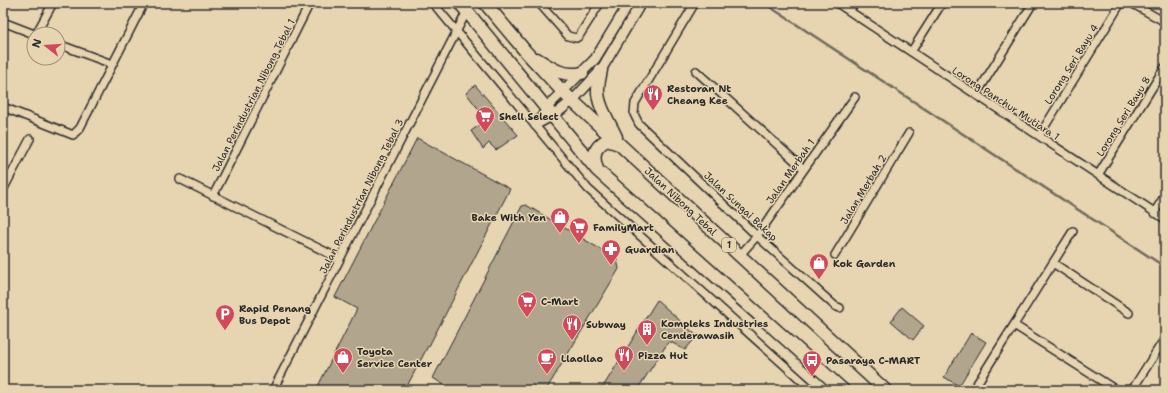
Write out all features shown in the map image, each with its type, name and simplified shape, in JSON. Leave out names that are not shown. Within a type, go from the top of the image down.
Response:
[{"type":"highway","name":"Jalan Nibong Tebal","points":[[484,3],[563,92],[885,390]]},
{"type":"highway","points":[[463,7],[597,170],[842,390]]},
{"type":"highway","points":[[526,52],[559,71],[571,75],[582,73]]},
{"type":"highway","points":[[601,70],[598,90],[599,98],[601,106],[619,144]]},
{"type":"highway","points":[[597,170],[594,162],[594,154],[597,148],[607,140],[619,144]]},
{"type":"street","points":[[39,26],[52,3]]},
{"type":"street","points":[[3,107],[73,135],[80,128],[144,3]]},
{"type":"street","name":"Jalan Perindustrian Nibong Tebal 1","points":[[213,196],[310,3]]},
{"type":"street","points":[[433,3],[588,189],[812,390]]},
{"type":"street","points":[[539,3],[571,38],[579,36],[600,3]]},
{"type":"street","points":[[535,126],[549,112],[563,92],[595,59],[630,3]]},
{"type":"street","points":[[535,126],[549,112],[573,100],[601,70],[641,3]]},
{"type":"street","name":"Jalan Sungai Bakap","points":[[695,3],[635,103],[634,114],[639,124],[757,236],[840,308]]},
{"type":"street","name":"Lorong Panchur Mutiara 1","points":[[837,3],[1165,220]]},
{"type":"street","points":[[849,11],[855,3]]},
{"type":"street","points":[[911,52],[942,3]]},
{"type":"street","points":[[976,95],[1033,3]]},
{"type":"street","name":"Lorong Seri Bayu 4","points":[[1039,136],[1121,3]]},
{"type":"street","points":[[1131,3],[1165,22]]},
{"type":"street","name":"Jalan Perindustrian Nibong Tebal 3","points":[[273,390],[457,31],[463,7]]},
{"type":"street","points":[[3,22],[26,31]]},
{"type":"street","points":[[66,47],[112,64]]},
{"type":"street","name":"Lorong Seri Bayu 8","points":[[1098,175],[1165,67]]},
{"type":"street","points":[[696,71],[804,169]]},
{"type":"street","name":"Jalan Merbah 1","points":[[740,255],[757,236],[855,98]]},
{"type":"street","name":"Jalan Merbah 2","points":[[835,255],[909,133]]},
{"type":"street","points":[[3,190],[30,139]]},
{"type":"street","points":[[180,179],[340,259]]},
{"type":"street","points":[[1154,212],[1165,195]]},
{"type":"street","points":[[973,390],[1073,231]]},
{"type":"street","points":[[1053,263],[1129,312]]},
{"type":"street","points":[[1014,325],[1116,390]]},
{"type":"street","points":[[1132,390],[1165,338]]},
{"type":"building","points":[[475,85],[518,135],[496,150],[489,143],[483,149],[471,131],[487,120],[466,93]]},
{"type":"building","points":[[417,138],[510,189],[405,390],[316,390],[357,309],[335,297]]},
{"type":"building","name":"C-Mart","points":[[526,205],[617,259],[619,269],[546,390],[452,390],[433,378],[522,206]]},
{"type":"building","name":"Kompleks Industries Cenderawasih","points":[[657,300],[697,336],[685,350],[669,341],[637,390],[601,390]]},
{"type":"building","points":[[902,307],[924,326],[913,340],[891,321]]},
{"type":"building","points":[[971,333],[986,342],[959,386],[944,377]]},
{"type":"waterway","points":[[764,3],[1165,267]]},
{"type":"place","name":"Restoran Nt Cheang Kee","points":[[653,111]]},
{"type":"place","name":"Shell Select","points":[[485,133]]},
{"type":"place","name":"Bake With Yen","points":[[560,234]]},
{"type":"place","name":"FamilyMart","points":[[579,244]]},
{"type":"place","name":"Guardian","points":[[611,266]]},
{"type":"place","name":"Kok Garden","points":[[819,280]]},
{"type":"place","name":"C-Mart","points":[[527,318]]},
{"type":"place","name":"Rapid Penang Bus Depot","points":[[225,331]]},
{"type":"place","name":"Subway","points":[[572,341]]},
{"type":"place","name":"Kompleks Industries Cenderawasih","points":[[647,346]]},
{"type":"place","name":"Pizza Hut","points":[[624,372]]},
{"type":"place","name":"Toyota Service Center","points":[[343,374]]},
{"type":"place","name":"Llaollao","points":[[547,375]]},
{"type":"place","name":"Pasaraya C-MART","points":[[812,377]]}]
